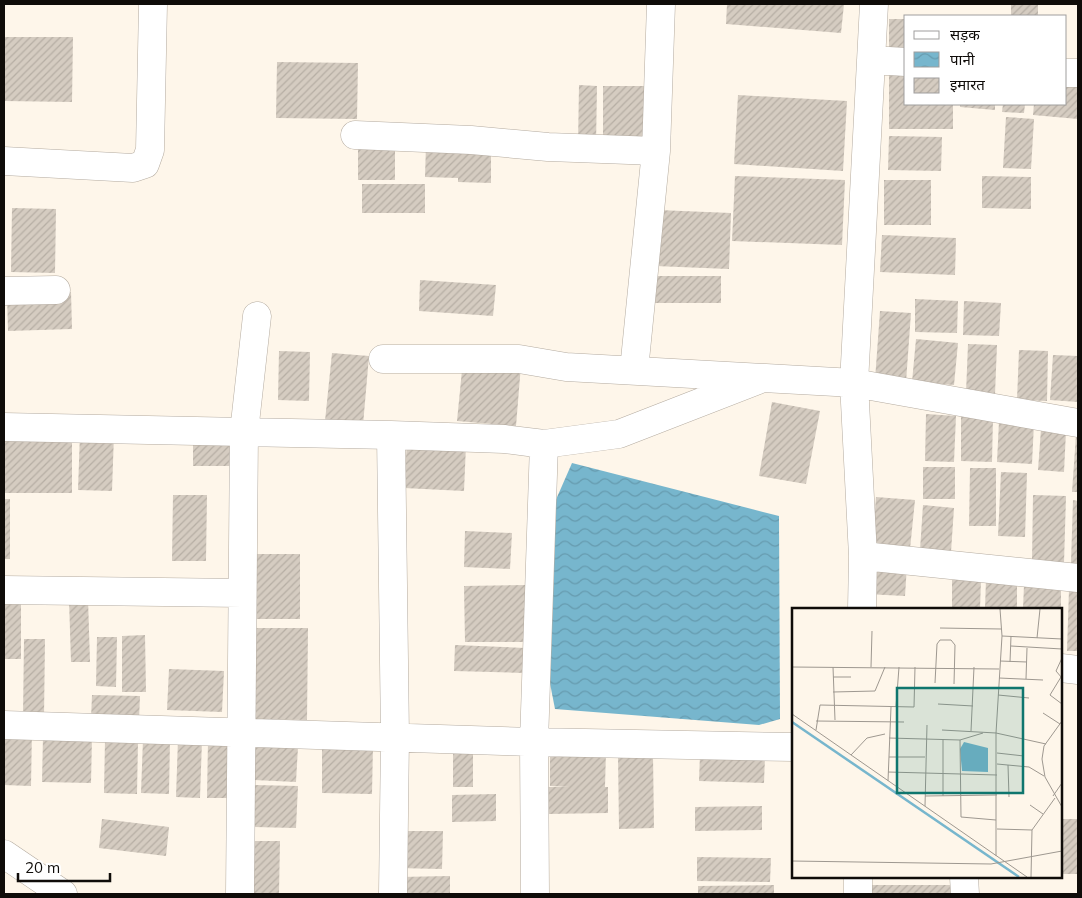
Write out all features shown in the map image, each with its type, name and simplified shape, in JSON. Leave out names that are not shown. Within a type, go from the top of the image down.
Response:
[{"type":"street","points":[[4,161],[134,168],[145,164],[150,150],[153,4]]},
{"type":"street","points":[[634,370],[656,151],[660,4]]},
{"type":"street","points":[[862,608],[863,556],[854,383],[874,4]]},
{"type":"street","points":[[871,60],[904,62]]},
{"type":"street","points":[[355,135],[471,140],[548,147],[656,151]]},
{"type":"street","points":[[4,291],[56,290]]},
{"type":"street","points":[[240,894],[244,432],[257,316]]},
{"type":"street","points":[[384,358],[519,358],[566,367],[854,383],[1078,423]]},
{"type":"street","points":[[4,427],[391,435],[504,440],[544,444],[619,434],[763,378]]},
{"type":"street","points":[[391,435],[395,737],[393,894]]},
{"type":"street","points":[[535,894],[534,742],[544,444]]},
{"type":"street","points":[[863,556],[1078,578]]},
{"type":"street","points":[[4,590],[242,593]]},
{"type":"street","points":[[1062,668],[1078,670]]},
{"type":"street","points":[[4,725],[534,742],[792,747]]},
{"type":"street","points":[[4,854],[62,894]]},
{"type":"street","points":[[858,878],[858,894]]},
{"type":"street","points":[[964,878],[965,894]]},
{"type":"water","points":[[572,463],[779,516],[780,719],[759,725],[555,709],[547,668],[544,527]]},
{"type":"building","points":[[727,4],[844,4],[841,33],[726,24]]},
{"type":"building","points":[[1011,4],[1038,4],[1038,15],[1011,15]]},
{"type":"building","points":[[889,19],[904,19],[904,50],[889,50]]},
{"type":"building","points":[[5,37],[73,37],[72,102],[4,101]]},
{"type":"building","points":[[277,62],[358,63],[357,119],[276,118]]},
{"type":"building","points":[[889,69],[904,69],[904,105],[953,105],[953,129],[889,129]]},
{"type":"building","points":[[1067,84],[1078,85],[1078,119],[1033,115],[1034,105],[1067,105]]},
{"type":"building","points":[[579,85],[597,86],[596,145],[578,145]]},
{"type":"building","points":[[603,86],[646,86],[646,143],[603,143]]},
{"type":"building","points":[[738,95],[847,101],[843,171],[734,164]]},
{"type":"building","points":[[960,105],[995,105],[995,110],[960,107]]},
{"type":"building","points":[[1003,105],[1025,105],[1024,113],[1002,112]]},
{"type":"building","points":[[1006,117],[1034,119],[1031,169],[1003,168]]},
{"type":"building","points":[[889,136],[942,137],[941,171],[888,170]]},
{"type":"building","points":[[358,142],[395,142],[395,180],[358,180]]},
{"type":"building","points":[[426,145],[491,150],[491,183],[458,182],[458,178],[425,177]]},
{"type":"building","points":[[735,176],[845,180],[842,245],[732,241]]},
{"type":"building","points":[[982,176],[1031,177],[1031,209],[982,208]]},
{"type":"building","points":[[884,180],[931,180],[931,225],[884,225]]},
{"type":"building","points":[[362,184],[425,184],[425,213],[362,213]]},
{"type":"building","points":[[12,208],[56,209],[55,273],[11,272]]},
{"type":"building","points":[[658,210],[731,213],[729,269],[655,266]]},
{"type":"building","points":[[882,235],[956,238],[955,275],[880,272]]},
{"type":"building","points":[[650,276],[721,276],[721,303],[650,303]]},
{"type":"building","points":[[420,280],[496,285],[493,316],[419,311]]},
{"type":"building","points":[[71,292],[72,329],[8,331],[7,294]]},
{"type":"building","points":[[915,299],[958,301],[957,333],[915,332]]},
{"type":"building","points":[[964,301],[1001,303],[999,336],[963,335]]},
{"type":"building","points":[[880,311],[911,313],[906,382],[875,380]]},
{"type":"building","points":[[916,339],[958,343],[954,385],[912,382]]},
{"type":"building","points":[[968,344],[997,345],[995,394],[966,393]]},
{"type":"building","points":[[1019,350],[1048,351],[1047,401],[1017,400]]},
{"type":"building","points":[[279,351],[310,352],[309,401],[278,400]]},
{"type":"building","points":[[332,353],[369,356],[363,425],[325,421]]},
{"type":"building","points":[[1053,355],[1078,356],[1078,402],[1050,400]]},
{"type":"building","points":[[463,360],[521,365],[516,426],[457,421]]},
{"type":"building","points":[[772,402],[820,411],[806,484],[759,476]]},
{"type":"building","points":[[926,414],[956,416],[954,462],[925,461]]},
{"type":"building","points":[[961,416],[993,417],[992,462],[961,461]]},
{"type":"building","points":[[999,421],[1034,423],[1032,464],[997,462]]},
{"type":"building","points":[[1041,429],[1066,431],[1064,472],[1038,470]]},
{"type":"building","points":[[80,433],[114,434],[112,491],[78,490]]},
{"type":"building","points":[[4,434],[72,434],[72,493],[4,493]]},
{"type":"building","points":[[193,435],[241,435],[241,466],[193,466]]},
{"type":"building","points":[[1076,435],[1078,435],[1078,492],[1072,492]]},
{"type":"building","points":[[407,442],[466,445],[464,491],[404,488]]},
{"type":"building","points":[[923,467],[955,467],[955,499],[923,499]]},
{"type":"building","points":[[970,468],[996,468],[996,526],[969,526]]},
{"type":"building","points":[[1001,472],[1027,473],[1025,537],[998,536]]},
{"type":"building","points":[[173,495],[207,495],[206,561],[172,561]]},
{"type":"building","points":[[1033,495],[1066,496],[1064,563],[1032,562]]},
{"type":"building","points":[[876,497],[915,500],[910,549],[872,546]]},
{"type":"building","points":[[4,499],[10,499],[10,559],[4,559]]},
{"type":"building","points":[[1073,500],[1078,501],[1078,563],[1071,563]]},
{"type":"building","points":[[923,505],[954,508],[951,552],[920,550]]},
{"type":"building","points":[[465,531],[512,533],[510,569],[464,567]]},
{"type":"building","points":[[256,554],[300,554],[300,619],[256,619]]},
{"type":"building","points":[[868,562],[907,565],[905,596],[866,594]]},
{"type":"building","points":[[986,579],[1017,579],[1017,608],[985,608]]},
{"type":"building","points":[[952,580],[981,580],[980,608],[952,608]]},
{"type":"building","points":[[526,585],[527,642],[465,642],[464,586]]},
{"type":"building","points":[[1024,585],[1061,586],[1061,608],[1023,608]]},
{"type":"building","points":[[1069,589],[1078,590],[1078,651],[1067,651]]},
{"type":"building","points":[[88,599],[90,662],[71,662],[69,600]]},
{"type":"building","points":[[4,600],[21,600],[21,659],[4,659]]},
{"type":"building","points":[[256,628],[308,628],[307,720],[255,719]]},
{"type":"building","points":[[145,635],[146,692],[122,692],[122,636]]},
{"type":"building","points":[[97,637],[117,637],[116,687],[96,686]]},
{"type":"building","points":[[24,639],[45,639],[44,717],[23,717]]},
{"type":"building","points":[[455,645],[525,648],[524,673],[454,671]]},
{"type":"building","points":[[169,669],[224,671],[222,712],[167,710]]},
{"type":"building","points":[[92,695],[140,696],[139,720],[91,719]]},
{"type":"building","points":[[4,728],[32,729],[31,786],[4,785]]},
{"type":"building","points":[[43,736],[92,737],[91,783],[42,782]]},
{"type":"building","points":[[143,739],[170,740],[169,794],[141,793]]},
{"type":"building","points":[[178,739],[202,740],[200,798],[176,797]]},
{"type":"building","points":[[105,740],[138,741],[137,794],[104,793]]},
{"type":"building","points":[[208,740],[235,740],[235,798],[207,798]]},
{"type":"building","points":[[322,744],[373,745],[372,794],[322,793]]},
{"type":"building","points":[[453,744],[473,744],[473,787],[453,787]]},
{"type":"building","points":[[253,746],[298,747],[296,782],[252,780]]},
{"type":"building","points":[[550,750],[606,751],[605,787],[608,787],[608,813],[547,814],[546,787],[569,787],[550,786]]},
{"type":"building","points":[[700,754],[765,756],[764,783],[699,781]]},
{"type":"building","points":[[618,755],[653,755],[654,828],[619,829]]},
{"type":"building","points":[[252,785],[298,786],[296,828],[251,827]]},
{"type":"building","points":[[496,794],[496,821],[452,822],[452,795]]},
{"type":"building","points":[[762,806],[762,830],[695,831],[695,807]]},
{"type":"building","points":[[102,819],[169,827],[166,856],[99,848]]},
{"type":"building","points":[[1062,819],[1078,819],[1078,874],[1062,874]]},
{"type":"building","points":[[396,831],[443,831],[442,869],[396,868]]},
{"type":"building","points":[[252,841],[280,841],[279,894],[252,894]]},
{"type":"building","points":[[697,857],[771,858],[770,882],[697,881]]},
{"type":"building","points":[[450,876],[450,894],[400,894],[399,877]]},
{"type":"building","points":[[774,885],[774,894],[698,894],[698,886]]},
{"type":"building","points":[[869,885],[961,885],[961,894],[869,894]]}]
